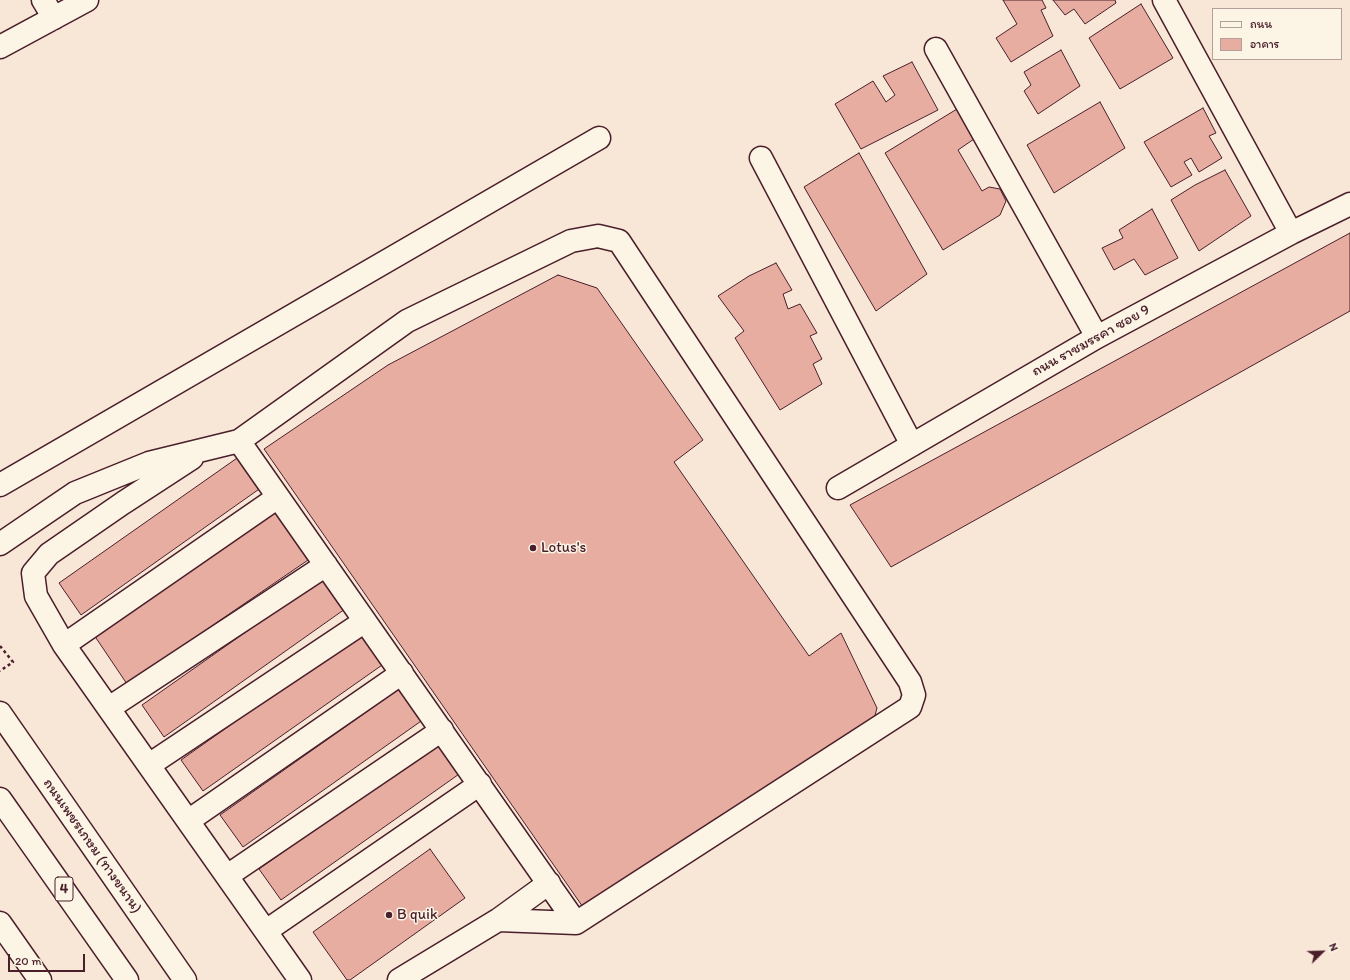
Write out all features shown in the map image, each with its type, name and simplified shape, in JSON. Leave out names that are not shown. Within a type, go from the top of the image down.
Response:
[{"type":"main road","points":[[0,47],[48,9],[87,0]]},
{"type":"main road","points":[[1164,0],[1290,233]]},
{"type":"main road","points":[[936,49],[1097,337]]},
{"type":"main road","points":[[0,485],[599,138]]},
{"type":"main road","points":[[761,158],[912,445]]},
{"type":"main road","name":"ถนน ราชมรรคา ซอย 9","points":[[838,488],[1097,337],[1290,233],[1350,204]]},
{"type":"main road","points":[[0,544],[75,493],[149,463],[239,441],[407,321],[571,241],[598,236],[619,241],[910,682],[914,695],[910,707],[576,923],[498,920]]},
{"type":"main road","points":[[239,441],[576,923]]},
{"type":"main road","points":[[205,449],[49,554],[33,573],[36,596],[64,645],[300,980]]},
{"type":"main road","points":[[64,645],[278,497]]},
{"type":"main road","points":[[109,708],[326,565]]},
{"type":"main road","points":[[149,765],[365,621]]},
{"type":"main road","points":[[188,821],[402,673]]},
{"type":"main road","name":"ถนนเพชรเกษม (ทางขนาน)","points":[[0,713],[185,980]]},
{"type":"main road","points":[[227,876],[442,730]]},
{"type":"main road","points":[[266,931],[480,784]]},
{"type":"main road","points":[[0,791],[28,838]]},
{"type":"main road","name":"4","points":[[0,799],[127,980]]},
{"type":"main road","points":[[399,980],[498,920],[549,883]]},
{"type":"main road","points":[[0,923],[40,980]]},
{"type":"path","points":[[0,646],[13,662],[0,671]]},
{"type":"building","points":[[1003,0],[1042,0],[1046,8],[1041,10],[1053,36],[1011,62],[996,38],[1017,24]]},
{"type":"building","points":[[1053,0],[1115,0],[1116,3],[1085,24],[1074,9],[1065,15]]},
{"type":"building","points":[[1141,4],[1173,58],[1120,89],[1089,38]]},
{"type":"building","points":[[1061,50],[1080,86],[1038,114],[1024,91],[1031,85],[1024,72]]},
{"type":"building","points":[[912,62],[938,110],[861,149],[835,104],[873,81],[886,102],[895,95],[883,76]]},
{"type":"building","points":[[1100,102],[1125,148],[1054,193],[1027,145]]},
{"type":"building","points":[[1203,108],[1216,133],[1209,136],[1222,158],[1199,172],[1191,158],[1184,162],[1192,175],[1171,187],[1144,142]]},
{"type":"building","points":[[957,109],[974,139],[958,150],[982,191],[989,187],[1000,189],[1006,201],[1000,215],[943,250],[885,153]]},
{"type":"building","points":[[859,153],[927,274],[876,311],[804,187]]},
{"type":"building","points":[[1225,170],[1251,216],[1199,251],[1171,200],[1195,185]]},
{"type":"building","points":[[1152,209],[1178,258],[1145,275],[1134,259],[1114,270],[1102,248],[1123,238],[1119,230]]},
{"type":"building","points":[[1350,233],[1350,311],[891,567],[850,505]]},
{"type":"building","points":[[776,263],[792,290],[783,294],[788,309],[800,304],[817,333],[810,336],[822,359],[813,364],[822,384],[780,410],[735,338],[744,331],[718,296],[749,276]]},
{"type":"building","name":"Lotus's","points":[[558,275],[597,288],[703,440],[674,462],[809,656],[841,633],[877,708],[866,749],[585,910],[264,449],[388,365]]},
{"type":"building","points":[[240,456],[262,487],[81,615],[59,583]]},
{"type":"building","points":[[278,510],[311,558],[127,684],[94,635]]},
{"type":"building","points":[[324,577],[345,609],[164,737],[142,705]]},
{"type":"building","points":[[362,632],[385,663],[203,791],[181,760]]},
{"type":"building","points":[[402,687],[424,719],[243,847],[220,815]]},
{"type":"building","points":[[440,741],[462,772],[281,900],[259,869]]},
{"type":"building","name":"B quik","points":[[430,849],[465,898],[350,980],[347,980],[313,932]]},
{"type":"place","name":"Lotus's","points":[[533,548]]},
{"type":"place","name":"B quik","points":[[389,915]]}]
